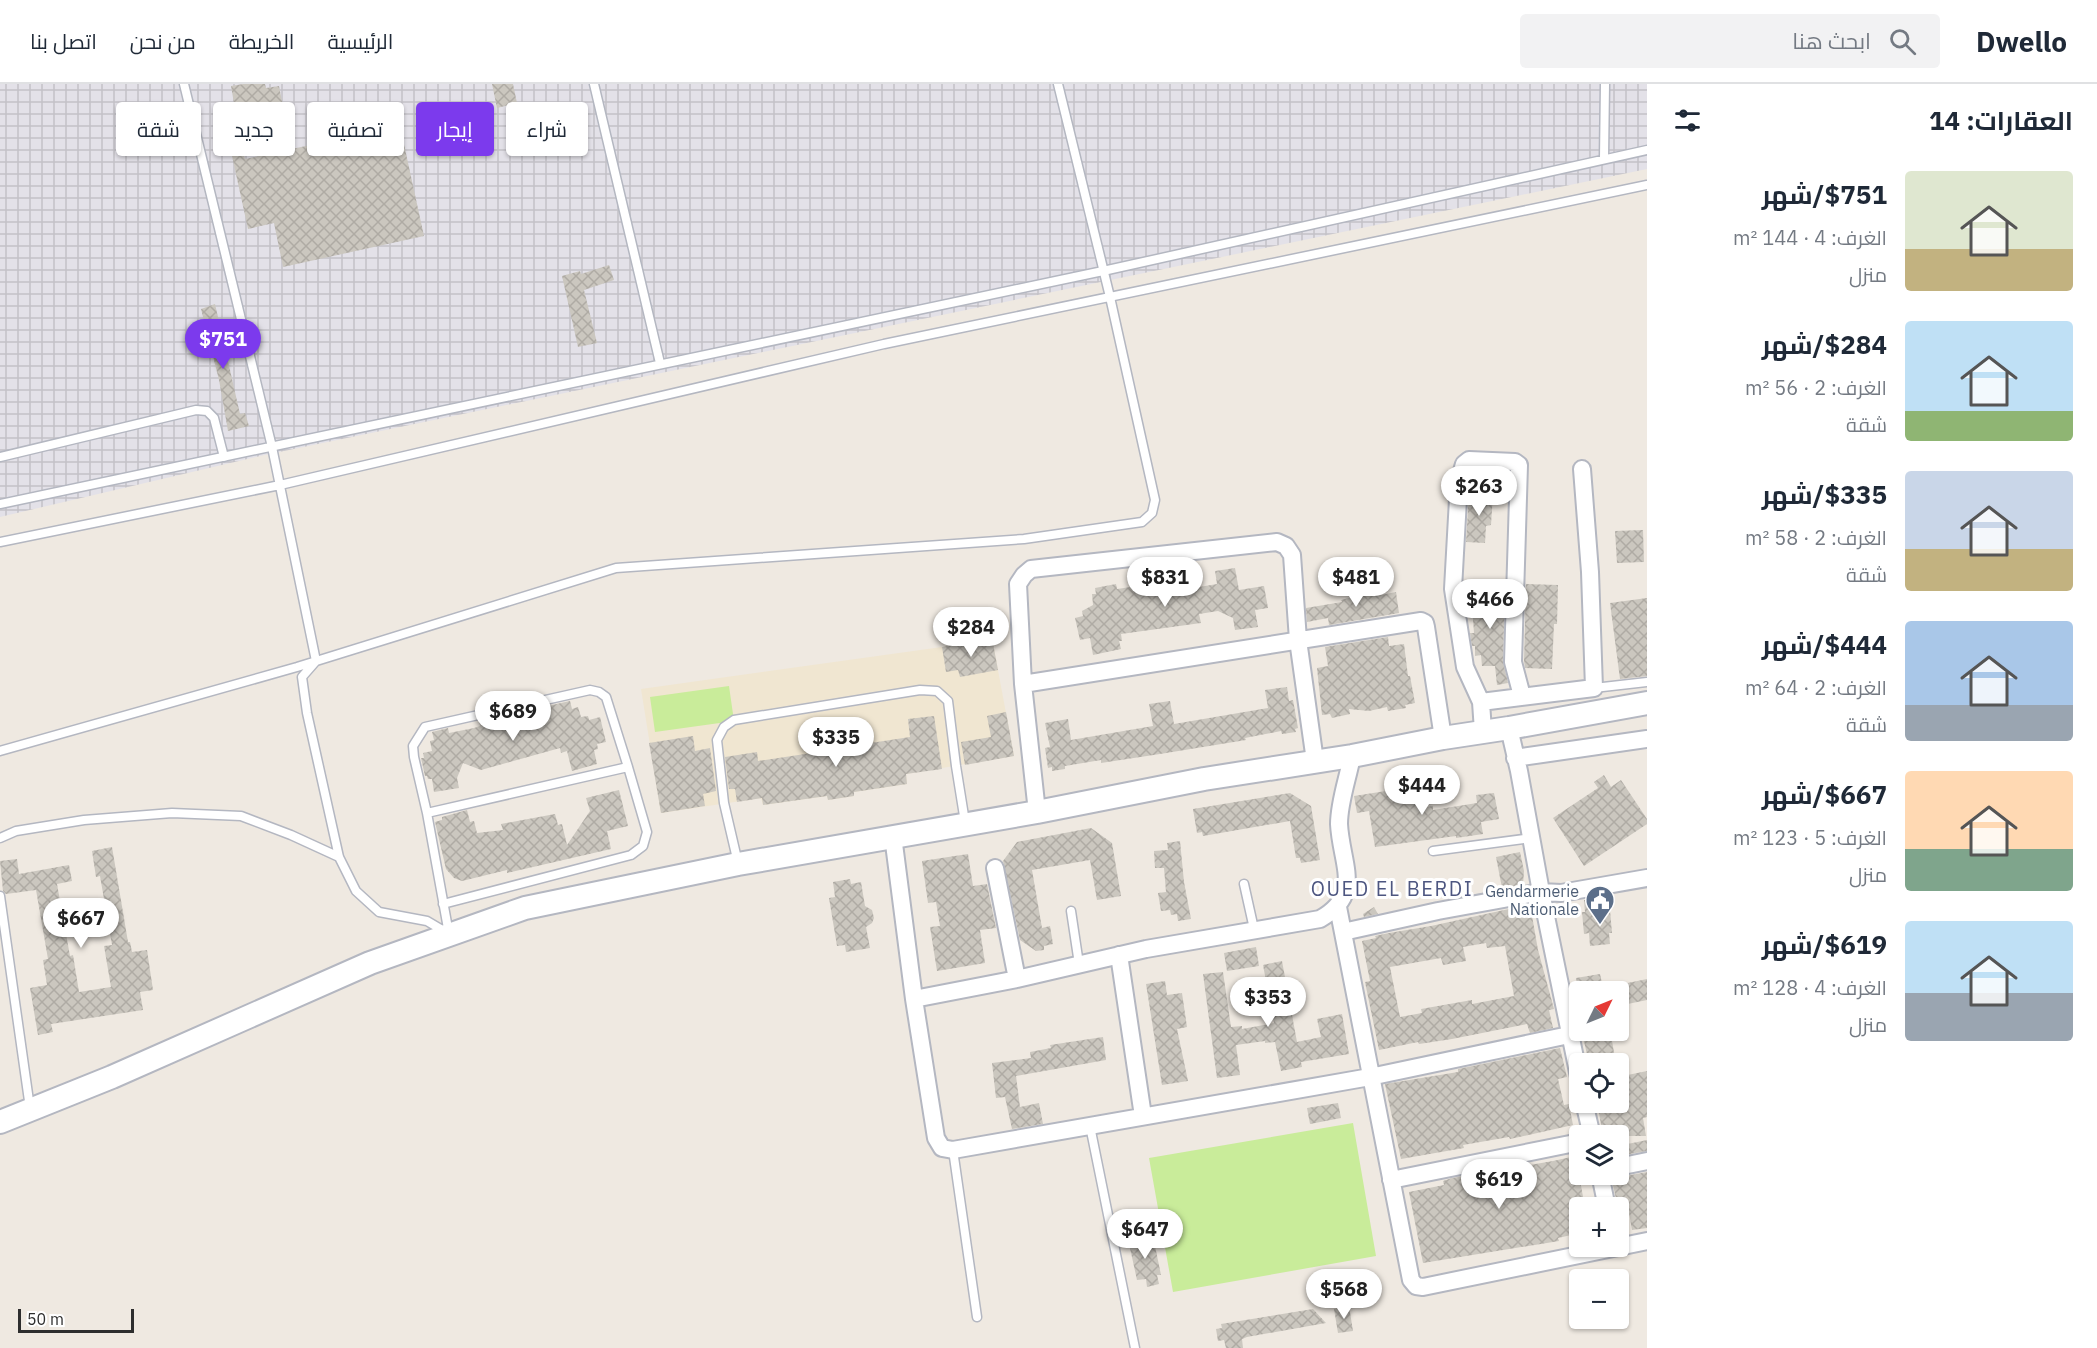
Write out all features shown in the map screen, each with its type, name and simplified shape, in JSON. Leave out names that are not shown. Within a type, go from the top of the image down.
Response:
[{"type":"main road","points":[[0,1122],[30,1108],[112,1077],[370,963],[525,908],[738,864],[1037,812],[1204,779],[1352,756],[1647,703]]},
{"type":"street","points":[[1483,731],[1481,702],[1466,668],[1453,589],[1459,481],[1464,464],[1470,460],[1515,462],[1519,465],[1513,662],[1522,696]]},
{"type":"street","points":[[1481,702],[1594,688],[1590,572],[1582,469]]},
{"type":"street","points":[[1037,812],[1023,684],[1018,584],[1031,569],[1277,542],[1286,546],[1292,555],[1298,640],[1315,761]]},
{"type":"street","points":[[1023,684],[1421,621],[1425,623],[1443,738]]},
{"type":"street","points":[[893,836],[914,999],[936,1138],[942,1148],[953,1150],[1370,1077],[1569,1035],[1509,728]]},
{"type":"street","points":[[1515,758],[1647,739]]},
{"type":"street","points":[[914,999],[1017,979],[1119,955],[1320,919],[1338,907],[1346,885],[1346,867],[1339,824],[1352,756]]},
{"type":"street","points":[[995,868],[1017,979]]},
{"type":"street","points":[[1343,932],[1438,910],[1541,892],[1561,893],[1647,878]]},
{"type":"street","points":[[1338,907],[1411,1280],[1416,1286],[1423,1287],[1569,1257]]},
{"type":"street","points":[[1119,955],[1143,1116]]},
{"type":"street","points":[[1391,1180],[1569,1144]]},
{"type":"street","points":[[1629,1165],[1647,1161]]},
{"type":"street","points":[[1629,1244],[1647,1241]]},
{"type":"lane","points":[[184,84],[272,447],[316,661]]},
{"type":"lane","points":[[594,84],[660,363]]},
{"type":"lane","points":[[0,751],[316,661],[616,568],[1024,540],[1142,522],[1152,513],[1155,500],[1110,297],[1058,84]]},
{"type":"lane","points":[[1604,158],[1605,84]]},
{"type":"lane","points":[[0,504],[1103,271],[1647,150]]},
{"type":"lane","points":[[0,542],[280,485],[884,344],[1647,185]]},
{"type":"lane","points":[[0,457],[196,410],[207,411],[214,418],[224,457]]},
{"type":"lane","points":[[316,661],[302,677],[307,713],[339,857],[356,891],[379,912],[427,921],[449,934]]},
{"type":"lane","points":[[1594,688],[1647,682]]},
{"type":"lane","points":[[443,904],[631,855],[642,846],[647,832],[606,697],[590,690],[425,727],[413,746],[414,757],[427,813],[443,904],[449,934]]},
{"type":"lane","points":[[738,864],[724,803],[717,740],[724,727],[734,720],[920,690],[937,691],[948,701],[966,824]]},
{"type":"lane","points":[[427,813],[628,767]]},
{"type":"lane","points":[[0,838],[16,831],[84,820],[172,813],[241,816],[339,857]]},
{"type":"lane","points":[[1433,851],[1531,838]]},
{"type":"lane","points":[[1244,884],[1254,929]]},
{"type":"lane","points":[[0,896],[30,1108]]},
{"type":"lane","points":[[1071,911],[1079,964]]},
{"type":"lane","points":[[1090,1126],[1135,1348]]},
{"type":"lane","points":[[953,1150],[977,1317]]},
{"type":"shaded area","points":[[0,84],[1647,84],[1647,169],[260,456],[0,517]]},
{"type":"shaded area","points":[[992,638],[1014,756],[906,774],[907,784],[854,792],[854,796],[828,800],[827,796],[763,805],[761,798],[661,813],[641,689]]},
{"type":"green space","points":[[729,686],[734,721],[655,732],[650,697]]},
{"type":"green space","points":[[1353,1123],[1376,1256],[1173,1292],[1149,1158]]},
{"type":"building","points":[[265,84],[266,88],[279,86],[282,102],[234,102],[231,86]]},
{"type":"building","points":[[492,84],[513,84],[517,102],[506,102],[506,106],[497,108]]},
{"type":"building","points":[[404,144],[424,236],[283,267],[274,223],[248,229],[232,156],[244,156],[245,159],[259,156],[295,156],[295,148],[307,146],[307,156],[404,156]]},
{"type":"building","points":[[609,265],[614,280],[584,290],[597,343],[578,347],[562,276],[580,271],[581,274]]},
{"type":"building","points":[[215,304],[240,414],[245,413],[249,426],[228,431],[219,380],[201,309]]},
{"type":"building","points":[[1469,493],[1493,495],[1491,525],[1486,526],[1485,543],[1466,542]]},
{"type":"building","points":[[1643,530],[1644,562],[1617,563],[1615,531]]},
{"type":"building","points":[[1235,568],[1239,590],[1264,586],[1268,608],[1255,610],[1258,627],[1235,630],[1233,618],[1218,611],[1199,614],[1201,623],[1121,634],[1122,641],[1119,641],[1121,649],[1093,655],[1090,638],[1080,640],[1075,618],[1083,616],[1082,611],[1093,605],[1092,594],[1096,594],[1095,588],[1116,584],[1117,589],[1192,578],[1193,588],[1217,584],[1215,571]]},
{"type":"building","points":[[1526,584],[1558,585],[1552,669],[1525,668]]},
{"type":"building","points":[[1505,589],[1503,662],[1508,683],[1497,685],[1495,666],[1482,666],[1481,655],[1475,656],[1475,646],[1472,646],[1470,633],[1474,633],[1471,591]]},
{"type":"building","points":[[1380,590],[1381,595],[1396,592],[1399,613],[1329,625],[1328,618],[1307,622],[1306,608],[1342,602],[1341,600],[1353,597],[1353,594]]},
{"type":"building","points":[[1647,598],[1647,676],[1620,679],[1610,603]]},
{"type":"building","points":[[1388,637],[1389,646],[1404,644],[1408,676],[1410,676],[1415,703],[1405,705],[1406,708],[1388,711],[1387,707],[1369,711],[1349,709],[1350,714],[1332,718],[1330,714],[1322,715],[1317,668],[1328,666],[1325,647]]},
{"type":"building","points":[[992,638],[998,670],[960,677],[958,670],[946,672],[942,647]]},
{"type":"building","points":[[1287,687],[1289,701],[1293,700],[1298,728],[1295,729],[1296,732],[1282,734],[1281,731],[1245,738],[1246,740],[1101,763],[1101,760],[1065,766],[1065,769],[1052,771],[1052,767],[1048,768],[1045,748],[1050,747],[1045,723],[1068,719],[1071,740],[1153,726],[1149,704],[1170,701],[1174,724],[1268,708],[1265,690]]},
{"type":"building","points":[[570,701],[572,709],[578,707],[581,717],[588,716],[589,720],[600,717],[606,742],[597,744],[598,749],[594,750],[597,764],[572,771],[567,751],[561,753],[560,748],[481,770],[463,763],[457,778],[459,788],[434,792],[432,779],[425,776],[421,758],[424,758],[423,753],[432,751],[430,741],[434,740],[432,732],[448,728],[449,733],[474,728],[480,726],[479,721]]},
{"type":"building","points":[[1006,712],[1014,756],[965,765],[961,742],[991,737],[987,716]]},
{"type":"building","points":[[934,716],[942,769],[906,774],[907,784],[854,792],[854,796],[828,800],[827,796],[763,805],[762,798],[737,802],[735,789],[729,789],[725,757],[757,752],[758,761],[818,752],[817,747],[850,742],[851,746],[910,737],[908,719]]},
{"type":"building","points":[[693,736],[695,751],[710,748],[716,791],[703,794],[705,806],[661,813],[649,743]]},
{"type":"building","points":[[1604,775],[1611,787],[1621,780],[1647,819],[1647,824],[1584,866],[1553,818],[1598,788],[1594,782]]},
{"type":"building","points":[[1424,785],[1427,807],[1433,806],[1433,810],[1477,803],[1476,795],[1494,793],[1499,819],[1481,822],[1483,834],[1375,847],[1369,811],[1357,813],[1354,796]]},
{"type":"building","points":[[619,790],[628,826],[607,831],[611,849],[462,881],[454,878],[446,869],[435,822],[442,820],[442,817],[467,810],[470,822],[474,821],[477,833],[503,830],[501,824],[555,814],[558,825],[562,824],[567,845],[590,811],[586,798]]},
{"type":"building","points":[[1290,793],[1311,806],[1320,860],[1301,863],[1300,858],[1296,858],[1290,821],[1203,836],[1202,832],[1197,833],[1193,809]]},
{"type":"building","points":[[1091,828],[1112,843],[1121,896],[1097,900],[1090,860],[1032,870],[1042,928],[1050,926],[1053,944],[1044,946],[1044,950],[1036,951],[1020,940],[1003,861],[1017,842]]},
{"type":"building","points":[[1180,841],[1191,919],[1178,921],[1177,914],[1171,915],[1170,910],[1161,911],[1158,893],[1166,892],[1164,868],[1155,868],[1154,851],[1168,850],[1167,843]]},
{"type":"building","points":[[112,847],[128,942],[130,942],[132,952],[147,950],[153,990],[140,992],[143,1010],[51,1024],[53,1032],[38,1035],[30,988],[47,985],[43,960],[48,959],[36,890],[6,894],[3,891],[0,861],[17,859],[19,874],[69,865],[72,881],[57,884],[79,992],[111,987],[104,946],[112,945],[100,876],[96,877],[92,851]]},
{"type":"building","points":[[1520,852],[1524,871],[1523,885],[1502,888],[1496,857]]},
{"type":"building","points":[[968,854],[973,886],[987,884],[996,928],[980,930],[985,963],[937,971],[930,927],[940,926],[936,902],[928,903],[922,861]]},
{"type":"building","points":[[850,879],[851,884],[861,882],[865,906],[872,910],[874,918],[872,923],[866,927],[870,948],[846,952],[845,945],[837,946],[829,898],[835,897],[833,882]]},
{"type":"building","name":"Gendarmerie Nationale","points":[[1606,898],[1607,910],[1610,910],[1612,933],[1609,933],[1610,944],[1590,946],[1589,933],[1584,934],[1582,912],[1585,912],[1584,900]]},
{"type":"building","points":[[1527,905],[1528,910],[1531,910],[1538,950],[1554,1009],[1549,1010],[1553,1028],[1530,1033],[1527,1024],[1379,1050],[1365,982],[1370,981],[1362,941],[1376,938],[1375,936]],"holes":[[[1486,943],[1487,948],[1505,946],[1514,996],[1472,1004],[1472,1000],[1421,1009],[1422,1013],[1400,1017],[1390,967],[1441,958],[1443,965],[1466,961],[1463,947]]]},
{"type":"building","points":[[1374,907],[1378,914],[1364,917],[1363,914]]},
{"type":"building","points":[[1256,947],[1259,966],[1227,971],[1224,953]]},
{"type":"building","points":[[1282,961],[1297,1042],[1321,1037],[1317,1019],[1342,1014],[1349,1054],[1301,1062],[1302,1067],[1281,1071],[1275,1042],[1236,1045],[1240,1075],[1217,1078],[1203,974],[1223,972],[1231,1027],[1242,1026],[1242,1029],[1274,1023],[1263,965]]},
{"type":"building","points":[[1600,974],[1602,981],[1577,981],[1576,978]]},
{"type":"building","points":[[1647,979],[1647,1000],[1629,1004],[1629,983]]},
{"type":"building","points":[[1165,981],[1167,995],[1182,993],[1187,1027],[1177,1029],[1188,1081],[1162,1085],[1146,984]]},
{"type":"building","points":[[1103,1037],[1106,1060],[1016,1076],[1020,1107],[1039,1103],[1043,1124],[1012,1129],[1005,1097],[996,1098],[992,1063],[1031,1058],[1030,1052],[1051,1048],[1050,1045]]},
{"type":"building","points":[[1584,1041],[1612,1041],[1614,1053],[1587,1053]]},
{"type":"building","points":[[1560,1048],[1567,1077],[1558,1079],[1564,1105],[1569,1104],[1573,1125],[1401,1159],[1385,1084],[1458,1072],[1458,1069]]},
{"type":"building","points":[[1647,1071],[1647,1117],[1643,1118],[1646,1136],[1629,1136],[1629,1125],[1601,1125],[1599,1113],[1629,1113],[1629,1075]]},
{"type":"building","points":[[1338,1103],[1341,1118],[1310,1124],[1307,1108]]},
{"type":"building","points":[[1647,1140],[1647,1151],[1629,1154],[1629,1144]]},
{"type":"building","points":[[1569,1157],[1569,1185],[1581,1185],[1583,1197],[1569,1197],[1569,1236],[1558,1238],[1559,1241],[1423,1263],[1409,1192],[1444,1185],[1443,1181],[1452,1178]]},
{"type":"building","points":[[1647,1172],[1647,1228],[1632,1230],[1629,1197],[1616,1197],[1613,1185],[1629,1185],[1629,1175]]},
{"type":"building","points":[[1148,1235],[1149,1242],[1154,1241],[1161,1275],[1157,1275],[1159,1284],[1147,1287],[1146,1279],[1137,1280],[1128,1239]]},
{"type":"building","points":[[1349,1306],[1353,1331],[1338,1333],[1334,1309]]},
{"type":"building","points":[[1313,1309],[1326,1323],[1247,1337],[1242,1339],[1243,1348],[1226,1348],[1224,1340],[1218,1341],[1216,1329],[1222,1328],[1221,1324]]},
{"type":"place","name":"Gendarmerie Nationale","points":[[1600,926]]},
{"type":"district","name":"OUED EL BERDI","points":[[1392,889]]}]
